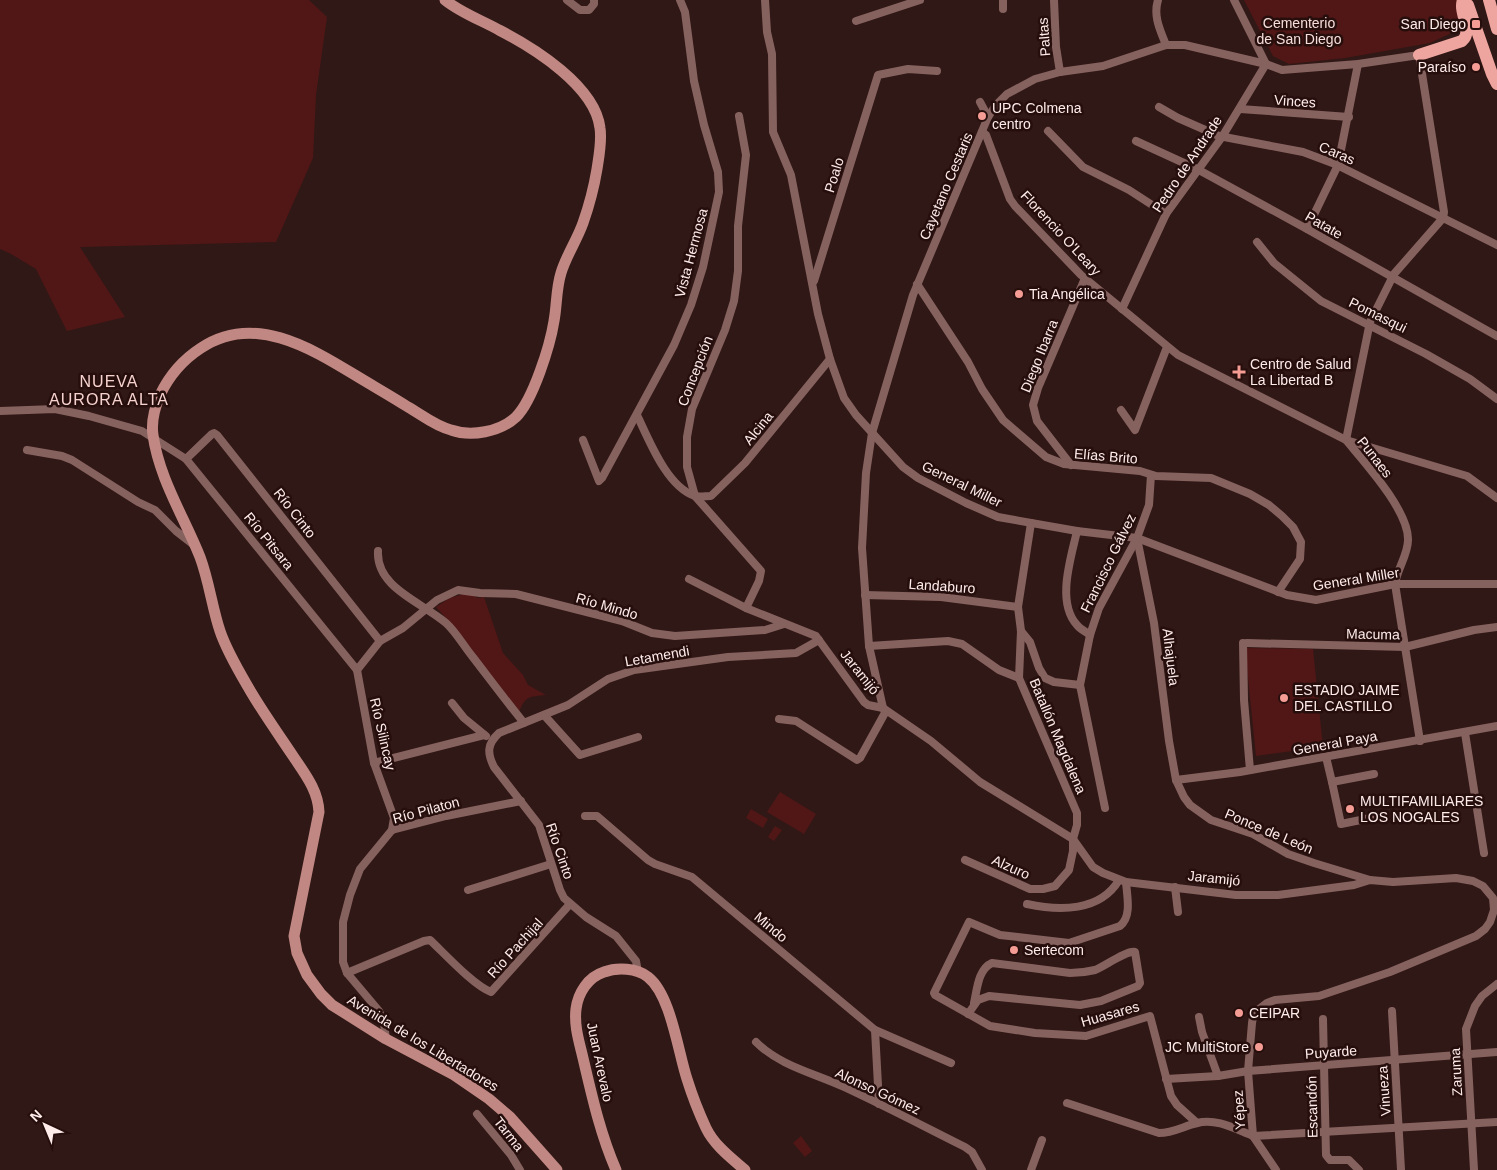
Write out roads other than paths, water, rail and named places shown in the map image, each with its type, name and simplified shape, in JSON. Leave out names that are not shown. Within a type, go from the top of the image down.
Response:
[{"type":"main road","points":[[1419,55],[1466,38],[1467,33],[1461,5],[1463,0]]},
{"type":"main road","points":[[1467,0],[1497,84]]},
{"type":"main road","points":[[1489,0],[1497,29]]},
{"type":"street","name":"Avenida de los Libertadores","points":[[445,0],[470,16],[506,34],[563,72],[593,104],[601,129],[597,168],[587,211],[563,267],[558,283],[549,342],[534,387],[523,408],[516,417],[507,423],[486,432],[448,430],[305,346],[271,336],[239,335],[225,337],[206,345],[190,356],[177,369],[161,393],[156,406],[152,427],[164,475],[204,569],[220,631],[229,652],[253,695],[311,783],[318,802],[319,812],[294,936],[300,962],[315,987],[332,1005],[386,1039],[454,1075],[489,1099],[510,1117],[557,1170]]},
{"type":"street","points":[[567,0],[580,10],[589,10],[594,4],[594,0]]},
{"type":"street","name":"Vista Hermosa","points":[[583,440],[599,481],[674,345],[691,305],[703,267],[719,192],[718,172],[704,125],[694,81],[685,12],[680,0]]},
{"type":"street","name":"General Miller","points":[[765,0],[767,32],[772,54],[773,132],[792,174],[830,359],[844,398],[856,415],[903,467],[918,478],[998,517],[1078,531],[1137,538],[1278,592],[1316,600],[1395,584],[1497,584]]},
{"type":"street","points":[[856,21],[920,0]]},
{"type":"street","points":[[1003,0],[1003,9]]},
{"type":"street","name":"Paltas","points":[[1054,0],[1056,47],[1060,72]]},
{"type":"street","points":[[1158,0],[1156,19],[1166,45]]},
{"type":"street","points":[[1234,0],[1266,64]]},
{"type":"street","name":"Cayetano Cestaris","points":[[884,710],[870,646],[862,548],[866,473],[872,433],[917,284],[988,117],[996,105],[1007,94],[1035,79],[1060,72],[1103,66],[1166,45],[1184,45],[1266,64],[1282,70],[1358,64],[1419,55]]},
{"type":"street","points":[[1419,55],[1444,212],[1443,218]]},
{"type":"street","name":"Pedro de Andrade","points":[[1122,309],[1166,214],[1222,137],[1266,64]]},
{"type":"street","points":[[1307,229],[1338,166],[1358,64]]},
{"type":"street","name":"Poalo","points":[[813,283],[878,75],[908,69],[937,71]]},
{"type":"street","points":[[980,102],[988,117]]},
{"type":"street","name":"Caras","points":[[1159,107],[1178,118],[1222,137],[1303,152],[1338,166],[1497,245]]},
{"type":"street","name":"Vinces","points":[[1240,109],[1349,117]]},
{"type":"street","name":"Concepción","points":[[739,116],[746,155],[738,226],[738,271],[735,294],[725,330],[692,409],[687,437],[687,467],[695,496],[761,572],[759,581],[746,608]]},
{"type":"street","points":[[1048,131],[1084,167],[1129,190],[1166,214]]},
{"type":"street","name":"Florencio O'Leary","points":[[982,132],[986,135],[1010,199],[1015,206],[1084,278],[1178,355],[1346,440],[1467,476],[1497,498]]},
{"type":"street","name":"Patate","points":[[1136,141],[1197,169],[1496,335]]},
{"type":"street","name":"Punaes","points":[[1420,741],[1395,584],[1408,541],[1406,523],[1398,506],[1346,440],[1369,326],[1392,278],[1443,218]]},
{"type":"street","name":"Pomasqui","points":[[1257,242],[1274,263],[1322,301],[1426,354],[1470,379],[1497,399]]},
{"type":"street","name":"Diego Ibarra","points":[[1071,465],[1037,420],[1033,405],[1038,388],[1084,278]]},
{"type":"street","name":"Elías Brito","points":[[917,284],[1003,420],[1046,457],[1071,465],[1140,471],[1152,475],[1211,478],[1250,494],[1269,505],[1282,516],[1293,527],[1302,542],[1300,559],[1278,592]]},
{"type":"street","points":[[1121,410],[1135,430],[1167,347]]},
{"type":"street","name":"Alcina","points":[[695,496],[711,496],[745,463],[830,359]]},
{"type":"street","name":"Río Pitsara","points":[[0,411],[55,409],[125,425],[153,437],[186,459],[357,670]]},
{"type":"street","points":[[637,415],[668,476],[674,483],[695,496]]},
{"type":"street","name":"Río Cinto","points":[[186,459],[212,434],[217,435],[380,640]]},
{"type":"street","points":[[27,450],[62,456],[72,460],[138,502],[155,510],[176,531],[195,546]]},
{"type":"street","name":"Francisco Gálvez","points":[[1105,808],[1080,685],[1090,634],[1099,608],[1137,538],[1149,505],[1152,475]]},
{"type":"street","name":"Batallón Magdalena","points":[[1031,523],[1018,607],[1021,631],[1019,678],[1077,813],[1078,825],[1073,839]]},
{"type":"street","points":[[1078,531],[1065,590],[1068,609],[1077,625],[1090,634]]},
{"type":"street","name":"Alhajuela","points":[[1137,538],[1154,623],[1169,741],[1176,780]]},
{"type":"street","points":[[378,551],[378,559],[387,580],[447,624],[524,723]]},
{"type":"street","name":"Jaramijó","points":[[689,579],[746,608],[810,633],[819,640],[864,702],[884,710],[931,741],[980,782],[1073,839],[1093,867],[1122,881],[1236,894],[1278,895],[1354,885],[1370,880],[1393,882],[1456,878],[1473,881],[1483,886],[1493,898],[1496,910],[1485,930],[1476,936],[1390,972],[1319,996],[1275,1000],[1262,1006],[1253,1017],[1248,1071]]},
{"type":"street","name":"Río Mindo","points":[[380,640],[403,628],[427,608],[448,594],[458,590],[516,594],[622,621],[652,633],[675,636],[765,630],[784,624]]},
{"type":"street","name":"Landaburo","points":[[865,595],[941,597],[1018,607]]},
{"type":"street","name":"Macuma","points":[[1250,770],[1244,700],[1245,643],[1405,647],[1474,630],[1497,627]]},
{"type":"street","points":[[1021,631],[1030,642],[1039,668],[1045,678],[1054,682],[1080,685]]},
{"type":"street","points":[[357,670],[380,640]]},
{"type":"street","name":"Letamendi","points":[[492,740],[499,734],[568,704],[608,679],[634,670],[728,657],[796,653],[819,640]]},
{"type":"street","points":[[870,646],[948,641],[962,644],[999,670],[1019,678]]},
{"type":"street","name":"Río Silincay","points":[[357,670],[374,763],[394,818],[392,830]]},
{"type":"street","points":[[452,703],[464,718],[492,740]]},
{"type":"street","points":[[779,719],[796,721],[857,760],[860,758],[884,710]]},
{"type":"street","points":[[544,715],[576,752],[583,755],[638,737]]},
{"type":"street","name":"General Paya","points":[[1176,780],[1250,770],[1497,726]]},
{"type":"street","points":[[1465,733],[1484,853]]},
{"type":"street","points":[[374,763],[484,735]]},
{"type":"street","name":"Río Cinto","points":[[492,740],[488,749],[489,757],[494,767],[539,825],[564,898],[599,926],[616,936],[636,961],[638,972]]},
{"type":"street","points":[[1326,757],[1341,824],[1380,816]]},
{"type":"street","points":[[1332,782],[1374,774]]},
{"type":"street","name":"Ponce de León","points":[[1176,780],[1190,805],[1212,820],[1253,834],[1288,854],[1370,880]]},
{"type":"street","name":"Río Pilaton","points":[[386,1039],[384,1024],[379,1011],[347,973],[343,962],[343,922],[350,895],[360,869],[392,830],[446,816],[522,801]]},
{"type":"street","name":"Mindo","points":[[585,816],[597,816],[655,864],[692,877],[875,1030],[951,1063]]},
{"type":"street","name":"Alzuro","points":[[965,860],[1030,889],[1042,890],[1055,886],[1069,870],[1073,851],[1073,839]]},
{"type":"street","points":[[468,890],[551,864]]},
{"type":"street","points":[[1027,904],[1045,908],[1080,908],[1107,895],[1122,881]]},
{"type":"street","name":"Huasares","points":[[1122,881],[1127,916],[1124,923],[1069,944],[1000,935],[969,922],[934,993],[990,1026],[1035,1033],[1092,1035],[1150,1016],[1171,1096],[1177,1105],[1197,1123]]},
{"type":"street","points":[[1175,887],[1178,912]]},
{"type":"street","name":"Río Pachijal","points":[[347,973],[430,940],[474,980],[491,992],[570,904]]},
{"type":"street","points":[[968,1014],[974,1003],[981,974],[992,963],[1070,973],[1109,964],[1130,951],[1134,952],[1136,958],[1140,980],[1138,986],[1101,1001],[1080,1005],[989,996],[982,997],[974,1003]]},
{"type":"street","name":"Juan Arevalo","points":[[616,1170],[604,1141],[591,1096],[576,1029],[576,1010],[583,988],[600,973],[618,969],[638,972]]},
{"type":"street","points":[[638,972],[652,981],[666,1005],[687,1079],[707,1130],[723,1150],[744,1170]]},
{"type":"street","name":"Zaruma","points":[[1474,1170],[1466,1029],[1470,1016],[1482,996],[1497,984]]},
{"type":"street","name":"Vinueza","points":[[1392,1011],[1401,1170]]},
{"type":"street","points":[[1199,1017],[1202,1032],[1218,1076]]},
{"type":"street","name":"Escandón","points":[[1323,1019],[1325,1133],[1328,1158],[1330,1160],[1346,1159],[1359,1170]]},
{"type":"street","points":[[875,1030],[879,1104]]},
{"type":"street","name":"Alonso Gómez","points":[[756,1042],[774,1057],[843,1086],[969,1149],[982,1170]]},
{"type":"street","name":"Puyarde","points":[[1166,1079],[1497,1052]]},
{"type":"street","name":"Yépez","points":[[1248,1071],[1253,1136],[1276,1170]]},
{"type":"street","points":[[1067,1103],[1159,1133],[1168,1133],[1197,1123],[1210,1121],[1253,1136],[1497,1122]]},
{"type":"street","name":"Tarma","points":[[477,1114],[512,1155],[520,1170]]},
{"type":"street","points":[[1031,1170],[1042,1140]]},
{"type":"place","name":"San Diego","points":[[1476,24]]},
{"type":"place","name":"Paraíso","points":[[1476,67]]},
{"type":"place","name":"UPC Colmena centro","points":[[982,116]]},
{"type":"place","name":"Tia Angélica","points":[[1019,294]]},
{"type":"place","name":"Centro de Salud La Libertad B","points":[[1239,372]]},
{"type":"place","name":"ESTADIO JAIME DEL CASTILLO","points":[[1284,698]]},
{"type":"place","name":"MULTIFAMILIARES LOS NOGALES","points":[[1350,809]]},
{"type":"place","name":"Sertecom","points":[[1014,950]]},
{"type":"place","name":"CEIPAR","points":[[1239,1013]]},
{"type":"place","name":"JC MultiStore","points":[[1259,1047]]},
{"type":"district","name":"NUEVA AURORA ALTA","points":[[109,390]]},
{"type":"park label","name":"Cementerio de San Diego","points":[[1299,32]]}]
